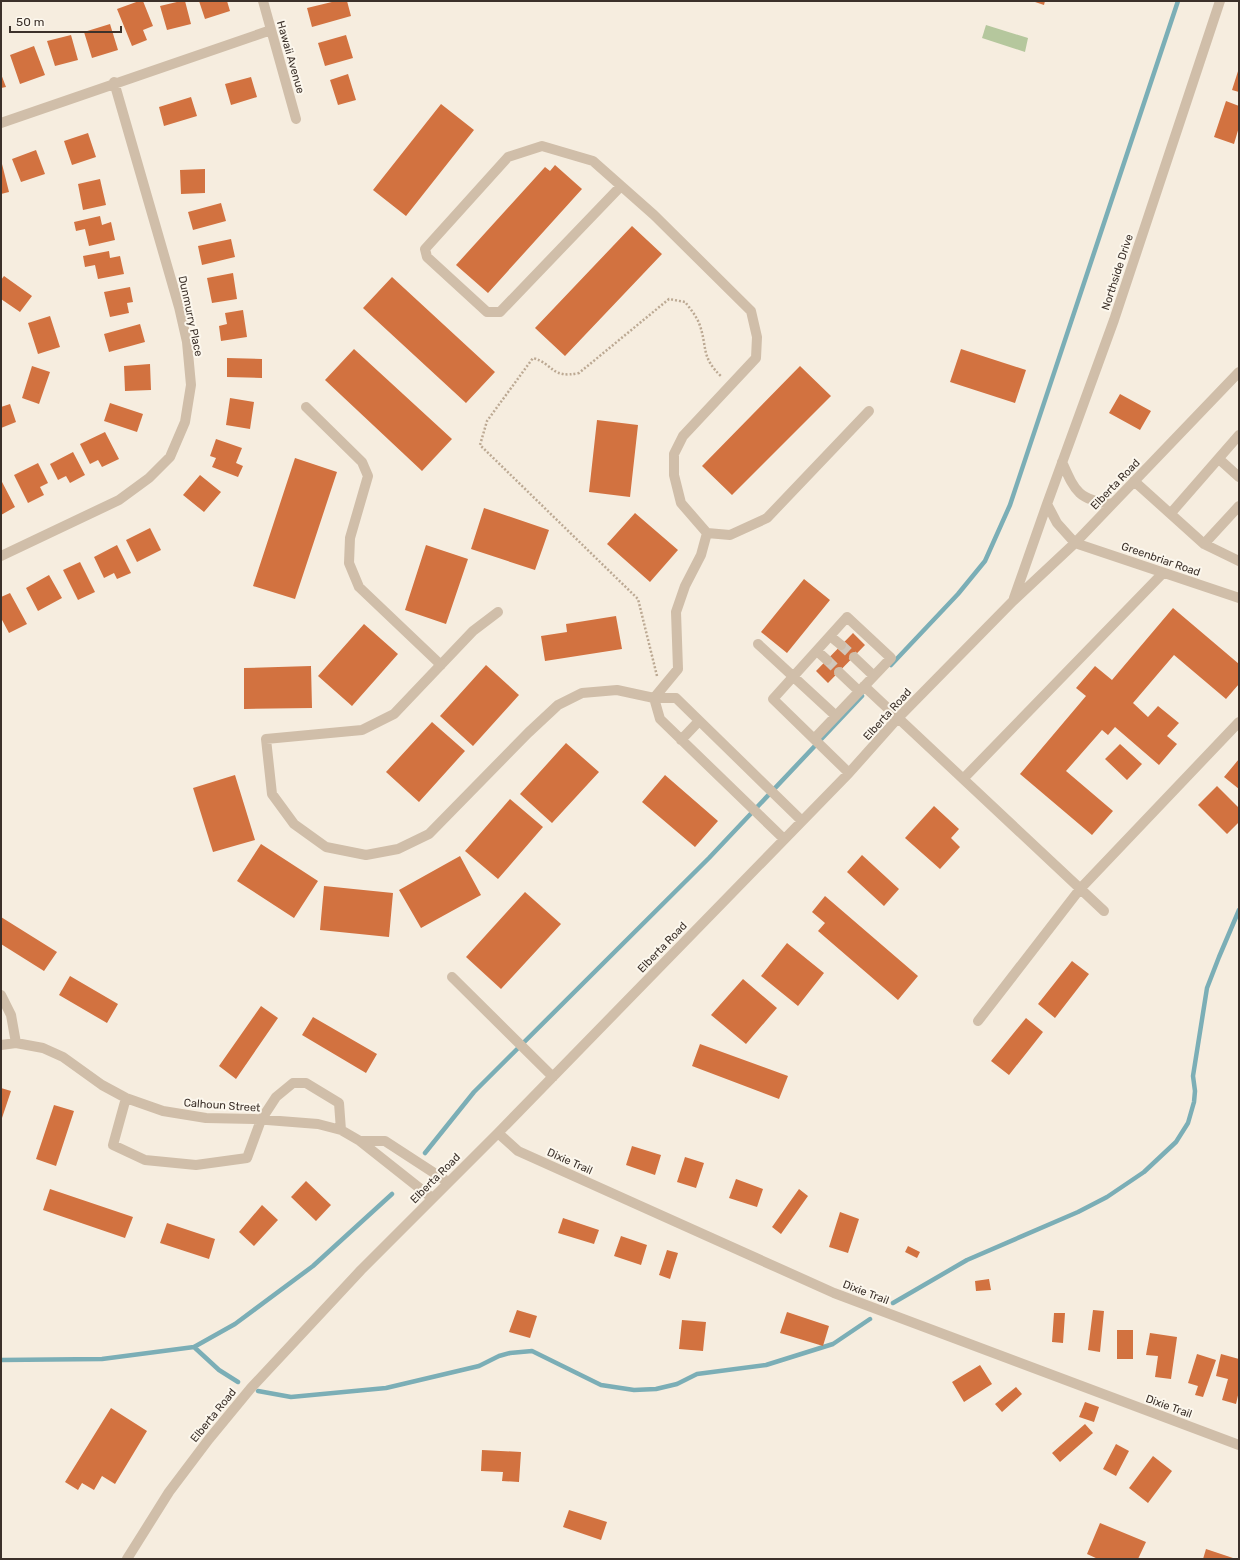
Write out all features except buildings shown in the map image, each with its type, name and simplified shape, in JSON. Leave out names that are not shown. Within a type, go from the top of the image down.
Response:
[{"type":"street","name":"Hawaii Avenue","points":[[262,1],[296,119]]},
{"type":"street","name":"Northside Drive","points":[[1013,601],[1114,320],[1220,1]]},
{"type":"street","points":[[1,122],[114,82],[271,30]]},
{"type":"street","name":"Dunmurry Place","points":[[1,556],[119,500],[149,478],[170,457],[186,422],[191,385],[187,342],[179,307],[114,82]]},
{"type":"street","points":[[621,186],[500,312],[487,312],[427,257],[425,249],[508,157],[542,146],[593,161],[654,215],[751,311],[757,337],[756,358],[683,436],[674,454],[674,475],[681,503],[707,533],[730,535],[767,518],[869,411]]},
{"type":"street","name":"Elberta Road","points":[[127,1559],[168,1492],[209,1439],[251,1388],[361,1270],[498,1134],[849,773],[898,718],[1013,601],[1075,543],[1239,372]]},
{"type":"street","points":[[306,407],[362,462],[368,476],[350,538],[349,563],[359,587],[441,665]]},
{"type":"street","points":[[1171,513],[1239,435]]},
{"type":"street","points":[[1218,459],[1239,477]]},
{"type":"street","points":[[1062,462],[1073,486],[1082,495],[1095,502],[1112,504]]},
{"type":"street","points":[[1134,481],[1204,544],[1239,561]]},
{"type":"street","points":[[1047,504],[1057,522],[1075,543]]},
{"type":"street","points":[[1204,544],[1239,506]]},
{"type":"street","points":[[707,533],[701,555],[685,586],[676,612],[678,669],[657,694],[660,719],[784,840]]},
{"type":"street","name":"Greenbriar Road","points":[[1075,543],[1239,598]]},
{"type":"street","points":[[963,779],[1163,573]]},
{"type":"street","points":[[498,612],[473,630],[394,714],[362,730],[266,739],[272,794],[294,824],[326,846],[366,855],[398,849],[429,834],[528,732],[558,705],[582,693],[617,690],[657,694],[676,698],[802,821]]},
{"type":"street","points":[[814,739],[891,658],[847,617],[773,699],[814,739],[849,773]]},
{"type":"street","points":[[830,636],[841,645]]},
{"type":"street","points":[[758,644],[836,716]]},
{"type":"street","points":[[816,651],[827,660]]},
{"type":"street","points":[[854,657],[874,676]]},
{"type":"street","points":[[839,672],[898,718],[1104,911]]},
{"type":"street","points":[[681,740],[699,721]]},
{"type":"street","points":[[978,1022],[1080,888],[1239,722]]},
{"type":"street","points":[[452,977],[553,1077]]},
{"type":"street","points":[[1,994],[11,1015],[16,1043]]},
{"type":"street","name":"Calhoun Street","points":[[1,1045],[16,1043],[43,1048],[63,1057],[102,1085],[126,1098],[163,1111],[206,1118],[318,1124],[341,1130],[360,1140],[432,1198]]},
{"type":"street","points":[[126,1098],[113,1145],[145,1160],[196,1165],[247,1158],[261,1120],[276,1097],[293,1083],[306,1083],[339,1103],[341,1130]]},
{"type":"street","name":"Dixie Trail","points":[[498,1134],[518,1151],[834,1293],[1239,1445]]},
{"type":"street","name":"Calhoun Street","points":[[360,1140],[385,1142],[448,1182]]},
{"type":"path","points":[[657,694],[638,599],[480,445],[481,437],[487,421],[533,358],[542,361],[553,371],[567,376],[579,373],[669,300],[686,302],[699,323],[705,354],[712,368],[731,385]]},
{"type":"green space","points":[[986,25],[1028,38],[1025,52],[982,38]]},
{"type":"waterway","points":[[891,665],[958,594],[985,561],[1010,505],[1178,1]]},
{"type":"waterway","points":[[425,1153],[474,1092],[709,858],[862,696]]},
{"type":"waterway","points":[[893,1303],[967,1260],[1078,1212],[1107,1197],[1144,1172],[1176,1142],[1188,1123],[1194,1102],[1195,1091],[1193,1076],[1207,988],[1239,910]]},
{"type":"waterway","points":[[1,1360],[102,1359],[194,1347],[235,1324],[313,1266],[392,1194]]},
{"type":"waterway","points":[[258,1391],[291,1397],[386,1388],[479,1366],[499,1356],[510,1353],[532,1351],[601,1385],[634,1390],[656,1389],[677,1384],[697,1374],[766,1365],[833,1344],[870,1319]]},
{"type":"waterway","points":[[194,1347],[219,1370],[238,1382]]},
{"type":"tunnel","points":[[841,645],[854,657]]},
{"type":"tunnel","points":[[827,660],[839,672]]}]
